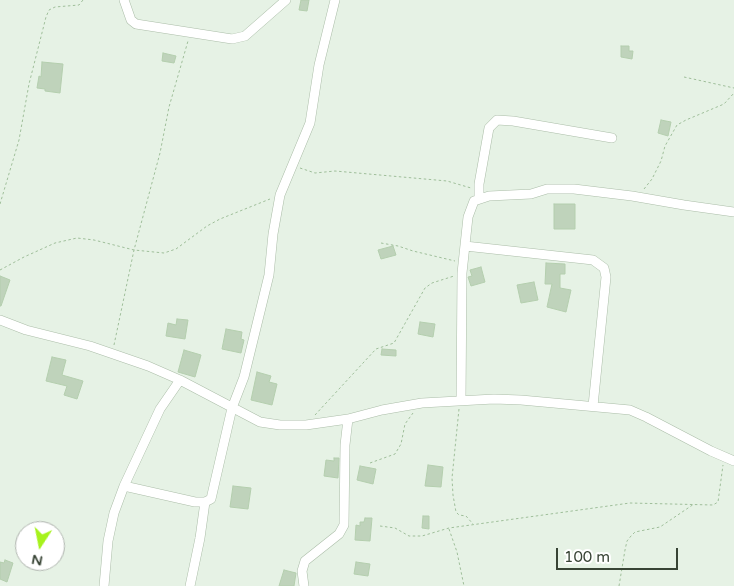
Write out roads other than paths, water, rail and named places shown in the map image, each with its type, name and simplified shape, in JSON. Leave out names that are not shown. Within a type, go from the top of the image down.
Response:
[{"type":"street","points":[[124,0],[131,20],[136,24],[232,39],[238,38],[252,30],[286,0]]},
{"type":"street","points":[[124,486],[195,502],[205,502],[211,499],[232,408],[244,377],[258,313],[269,275],[273,234],[280,195],[310,122],[318,65],[335,0]]},
{"type":"street","points":[[461,401],[462,269],[471,206],[479,194],[482,161],[489,128],[496,120],[513,120],[612,138]]},
{"type":"street","points":[[479,194],[489,196],[531,194],[558,189],[632,196],[684,206],[734,212]]},
{"type":"street","points":[[465,246],[593,260],[604,268],[606,277],[594,406]]},
{"type":"street","points":[[0,320],[26,330],[113,353],[148,366],[180,380],[260,422],[280,425],[306,425],[348,419],[382,410],[422,404],[521,400],[622,409],[637,413],[733,460]]},
{"type":"street","points":[[104,586],[108,541],[114,513],[124,486],[160,409],[180,380]]},
{"type":"street","points":[[304,586],[302,571],[305,561],[339,534],[344,525],[345,445],[348,419]]},
{"type":"street","points":[[190,586],[205,502]]}]
